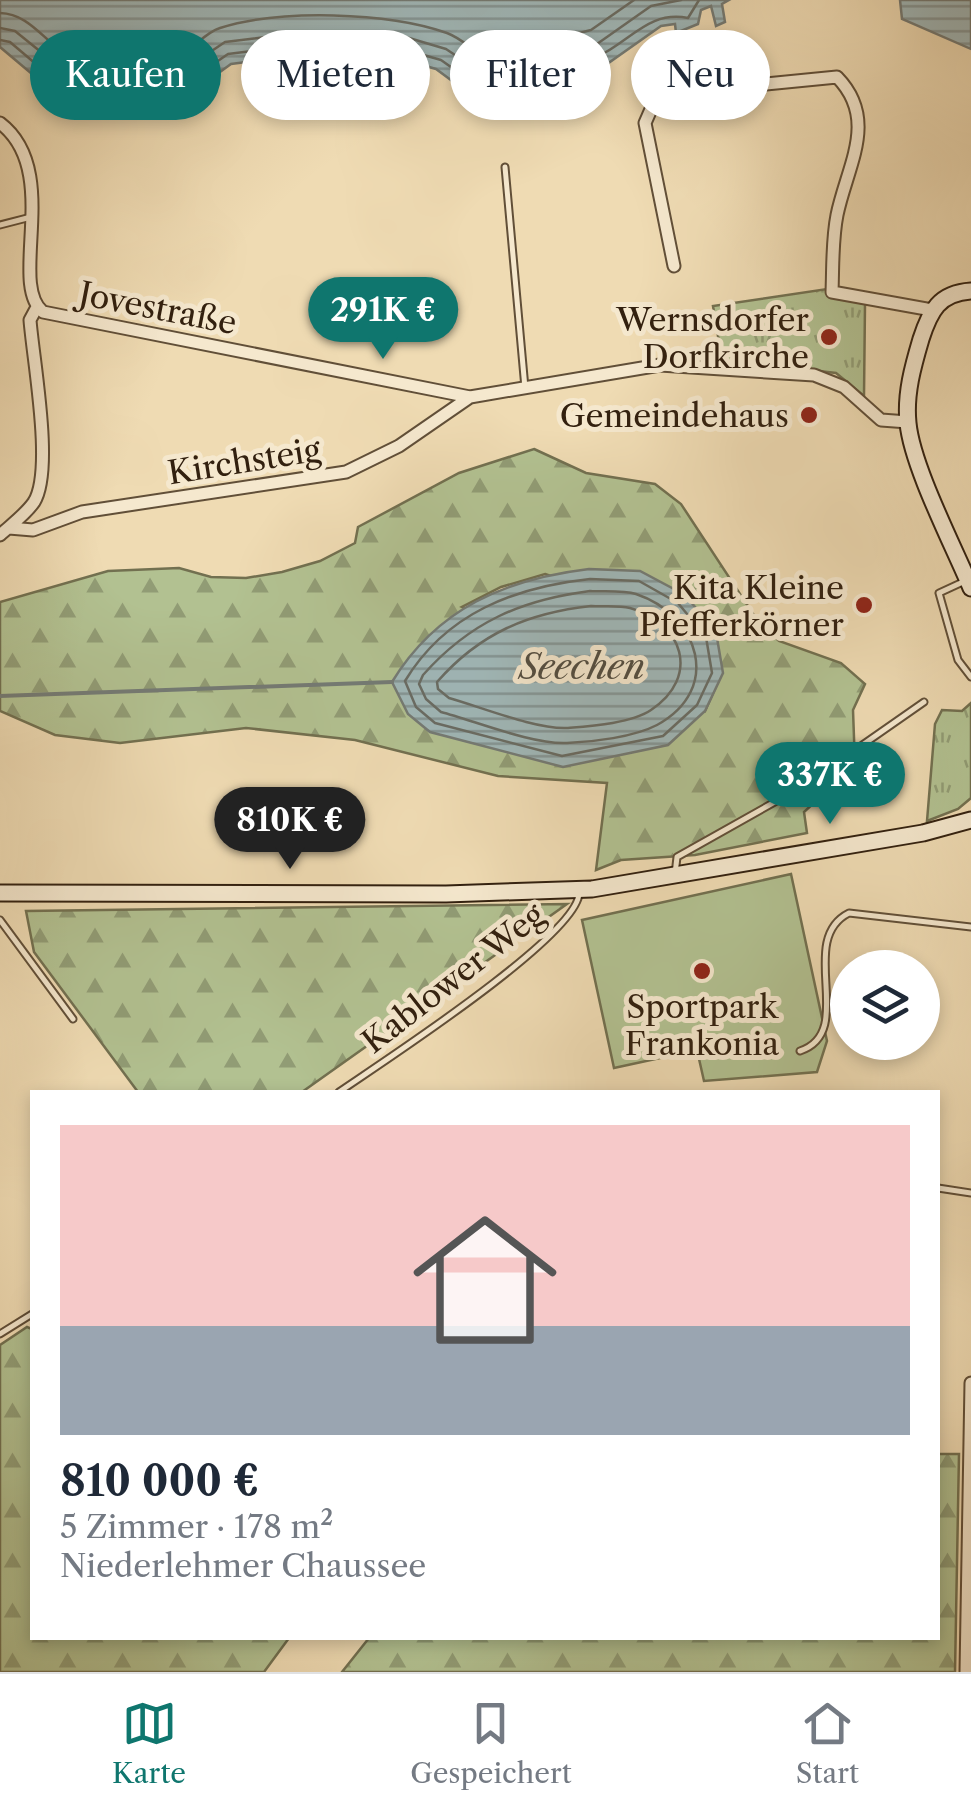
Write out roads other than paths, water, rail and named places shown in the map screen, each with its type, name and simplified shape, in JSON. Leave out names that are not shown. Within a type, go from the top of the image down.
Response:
[{"type":"main road","points":[[969,584],[965,558],[908,422],[911,378],[932,310],[942,299],[971,291]]},
{"type":"main road","points":[[0,894],[580,890],[675,877],[971,821]]},
{"type":"street","points":[[674,266],[646,123],[652,107],[766,84],[837,77],[851,91],[860,137],[838,212],[832,292],[913,303],[932,310]]},
{"type":"street","name":"Jovestraße","points":[[0,123],[15,138],[28,164],[33,217],[31,288],[37,307],[30,320],[42,462],[40,490],[34,503],[4,531]]},
{"type":"street","name":"Jovestraße","points":[[37,307],[58,316],[470,397],[526,389],[606,370],[660,364],[814,375],[844,387],[880,420],[908,422]]},
{"type":"street","name":"Kirchsteig","points":[[4,531],[32,530],[82,512],[346,472],[399,446],[470,397]]},
{"type":"street","points":[[966,1672],[971,1383]]},
{"type":"lane","points":[[505,166],[526,389]]},
{"type":"lane","points":[[0,225],[33,217]]},
{"type":"lane","points":[[969,584],[939,593],[958,660],[971,677]]},
{"type":"lane","points":[[675,877],[676,856],[805,785],[924,702]]},
{"type":"lane","name":"Kablower Weg","points":[[342,1090],[551,938],[579,904],[580,890]]},
{"type":"lane","points":[[800,1051],[812,1046],[827,1025],[826,948],[839,918],[848,912],[971,926]]},
{"type":"lane","points":[[0,920],[72,1020]]},
{"type":"lane","points":[[940,1188],[971,1193]]},
{"type":"lane","points":[[0,1334],[30,1315]]},
{"type":"water","points":[[0,0],[729,0],[722,4],[725,22],[716,26],[711,6],[701,10],[698,24],[683,30],[676,30],[675,24],[655,30],[631,30],[631,47],[611,61],[611,30],[450,30],[450,79],[430,67],[430,30],[241,30],[241,63],[221,71],[221,30],[30,30],[30,72],[0,47]]},
{"type":"water","points":[[900,0],[971,0],[971,49],[902,19]]},
{"type":"water","name":"Seechen","points":[[589,569],[640,571],[685,595],[716,632],[723,673],[705,711],[668,745],[563,767],[430,732],[408,714],[392,682],[410,656],[452,616],[476,601],[530,580]]},
{"type":"waterway","points":[[0,696],[392,682]]},
{"type":"place","name":"Wernsdorfer Dorfkirche","points":[[829,337]]},
{"type":"place","name":"Gemeindehaus","points":[[809,415]]},
{"type":"place","name":"Kita Kleine Pfefferkörner","points":[[864,605]]},
{"type":"place","name":"Sportpark Frankonia","points":[[702,971]]}]
